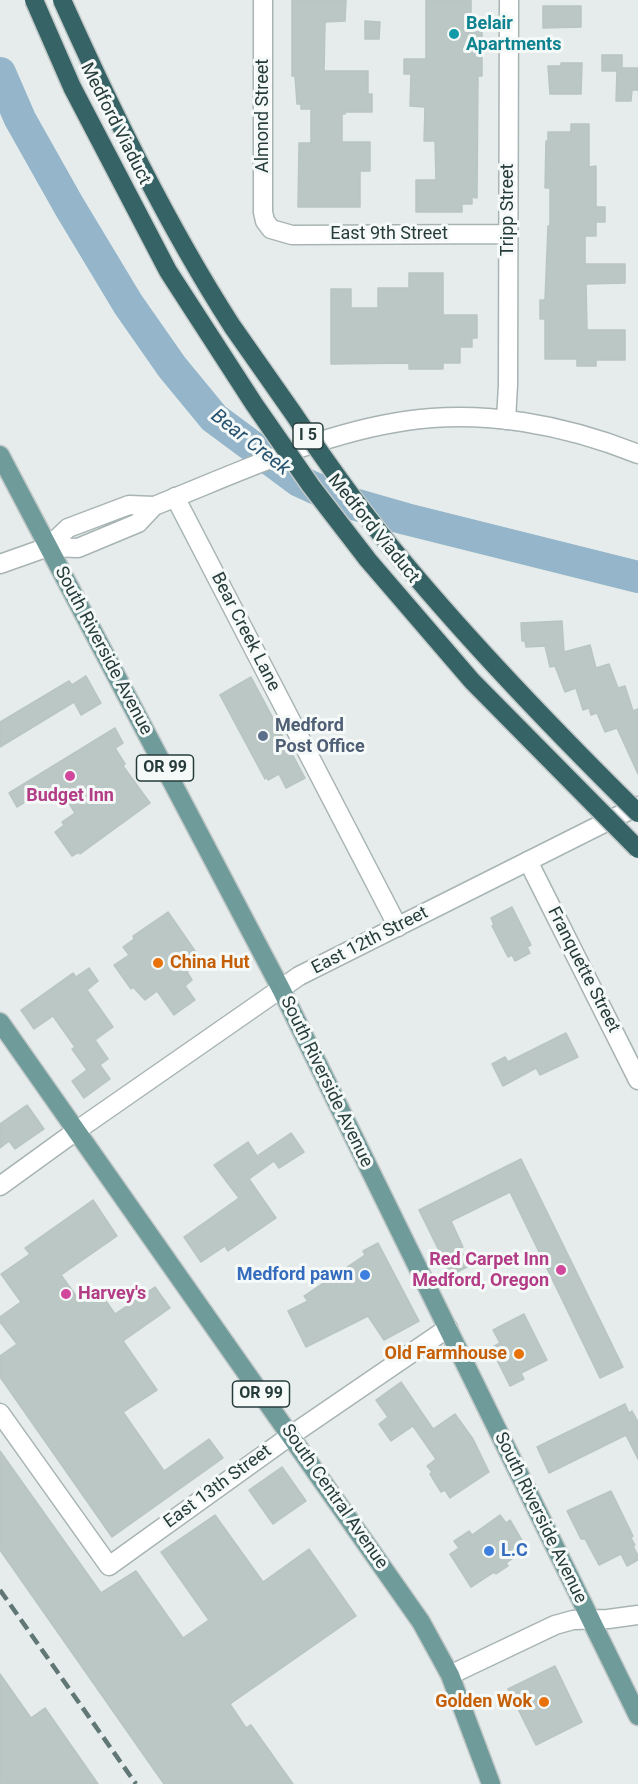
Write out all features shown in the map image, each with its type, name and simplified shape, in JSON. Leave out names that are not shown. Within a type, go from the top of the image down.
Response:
[{"type":"highway","name":"Medford Viaduct","points":[[33,0],[72,87],[168,272],[254,404],[311,486],[368,560],[472,681],[638,849]]},
{"type":"highway","name":"Medford Viaduct","points":[[62,0],[97,78],[193,260],[232,325],[332,470],[391,547],[492,663],[638,813]]},
{"type":"main road","name":"South Riverside Avenue","points":[[0,455],[281,989],[638,1716]]},
{"type":"main road","name":"South Central Avenue","points":[[0,1022],[410,1605],[450,1675],[491,1784]]},
{"type":"street","name":"Almond Street","points":[[263,0],[262,212],[271,229]]},
{"type":"street","name":"Tripp Street","points":[[506,420],[509,0]]},
{"type":"street","name":"East 9th Street","points":[[271,229],[292,235],[508,234]]},
{"type":"street","points":[[0,564],[48,547],[78,548],[138,523],[154,506],[175,497],[298,450],[374,427],[405,421],[438,418],[506,420],[555,428],[614,444],[638,454]]},
{"type":"street","name":"Bear Creek Lane","points":[[175,497],[398,927]]},
{"type":"street","name":"East 12th Street","points":[[0,1186],[299,976],[638,806]]},
{"type":"street","name":"Franquette Street","points":[[528,861],[636,1070]]},
{"type":"street","name":"East 13th Street","points":[[0,1413],[108,1566],[290,1436],[448,1328]]},
{"type":"street","points":[[450,1675],[555,1625],[589,1618],[608,1619],[638,1615]]},
{"type":"building","points":[[292,0],[346,0],[345,21],[325,22],[324,71],[368,71],[368,94],[372,94],[372,112],[342,114],[342,142],[370,142],[370,171],[360,171],[360,207],[298,207],[299,143],[311,143],[311,109],[301,109],[301,104],[297,104],[295,76],[292,76]]},
{"type":"building","points":[[426,0],[471,0],[471,19],[482,19],[482,76],[478,76],[477,198],[472,197],[472,204],[462,204],[462,212],[416,212],[416,180],[436,180],[435,141],[424,141],[425,107],[410,106],[411,74],[404,74],[404,59],[426,59]]},
{"type":"building","points":[[543,6],[581,6],[581,27],[543,28]]},
{"type":"building","points":[[365,21],[380,22],[379,39],[365,39]]},
{"type":"building","points":[[602,55],[622,55],[622,68],[638,68],[638,90],[632,90],[631,101],[616,101],[617,71],[602,71]]},
{"type":"building","points":[[561,63],[582,63],[581,94],[550,94],[548,66],[561,66]]},
{"type":"building","points":[[571,124],[589,124],[589,167],[596,166],[596,207],[605,207],[605,222],[596,222],[596,236],[585,236],[585,264],[625,264],[625,283],[586,284],[587,330],[625,330],[625,360],[596,360],[596,366],[577,366],[577,359],[545,359],[545,319],[540,319],[540,300],[545,300],[548,226],[550,226],[550,188],[545,188],[546,141],[548,141],[548,132],[571,132]]},
{"type":"building","points":[[409,273],[443,273],[443,315],[477,315],[477,338],[472,338],[472,347],[460,347],[460,363],[443,363],[443,369],[409,369],[409,363],[331,364],[331,289],[351,289],[351,308],[378,308],[378,288],[409,288]]},
{"type":"building","points":[[562,621],[564,652],[590,645],[596,668],[609,664],[618,688],[625,686],[633,711],[638,709],[638,774],[617,728],[605,732],[597,713],[591,715],[589,708],[583,710],[576,688],[565,692],[555,666],[550,667],[545,646],[526,647],[525,641],[522,641],[521,623]]},
{"type":"building","points":[[86,676],[101,703],[81,715],[74,702],[0,747],[0,722],[69,681],[72,685]]},
{"type":"building","name":"Medford Post Office","points":[[251,677],[305,778],[286,788],[279,774],[268,780],[267,777],[265,779],[220,695]]},
{"type":"building","points":[[115,728],[123,743],[115,748],[125,764],[123,766],[150,803],[80,854],[79,852],[72,856],[55,832],[64,825],[62,822],[75,813],[60,788],[51,794],[47,788],[17,807],[9,793]]},
{"type":"building","points":[[512,907],[531,945],[527,947],[530,953],[515,961],[512,955],[508,957],[492,926],[494,925],[491,918]]},
{"type":"building","name":"China Hut","points":[[168,912],[202,961],[187,972],[192,980],[185,986],[195,1000],[174,1015],[157,991],[145,1000],[133,987],[131,989],[114,965],[129,955],[123,947],[134,939],[133,936]]},
{"type":"building","points":[[89,968],[98,981],[87,990],[113,1027],[95,1040],[108,1059],[100,1065],[110,1079],[84,1098],[72,1081],[87,1070],[72,1049],[75,1047],[53,1016],[34,1029],[21,1010],[73,973],[76,977]]},
{"type":"building","points":[[566,1033],[578,1057],[540,1075],[536,1068],[503,1086],[492,1064],[505,1057],[508,1062]]},
{"type":"building","points":[[27,1105],[44,1129],[15,1149],[9,1141],[0,1148],[0,1124]]},
{"type":"building","points":[[291,1133],[304,1152],[279,1168],[274,1161],[249,1179],[276,1218],[228,1251],[225,1246],[201,1262],[184,1237],[239,1198],[214,1165],[248,1142],[257,1156]]},
{"type":"building","name":"Red Carpet Inn Medford, Oregon","points":[[521,1159],[623,1367],[600,1378],[510,1192],[451,1221],[469,1266],[451,1275],[419,1210]]},
{"type":"building","points":[[93,1200],[117,1236],[61,1275],[79,1300],[97,1288],[115,1314],[155,1287],[170,1308],[123,1341],[157,1390],[123,1412],[164,1471],[209,1439],[223,1458],[112,1537],[0,1377],[0,1356],[17,1344],[0,1322],[0,1317],[21,1302],[1,1274],[30,1254],[25,1248]]},
{"type":"building","name":"Medford pawn","points":[[378,1243],[419,1321],[384,1340],[368,1316],[306,1347],[288,1311],[308,1301],[304,1296],[365,1255],[363,1251]]},
{"type":"building","name":"Old Farmhouse","points":[[524,1314],[547,1360],[521,1373],[524,1379],[510,1386],[491,1348],[500,1343],[493,1330]]},
{"type":"building","points":[[401,1382],[433,1429],[455,1414],[473,1439],[489,1472],[450,1498],[445,1490],[441,1492],[430,1474],[432,1472],[427,1466],[436,1459],[413,1426],[391,1441],[379,1424],[388,1417],[376,1400]]},
{"type":"building","points":[[625,1404],[629,1413],[632,1411],[638,1422],[638,1459],[626,1435],[549,1473],[537,1447]]},
{"type":"building","points":[[0,1451],[101,1593],[136,1571],[183,1638],[209,1620],[161,1552],[215,1515],[263,1582],[309,1549],[356,1616],[230,1704],[246,1728],[251,1725],[293,1784],[164,1784],[0,1550]]},
{"type":"building","points":[[282,1467],[306,1501],[273,1524],[249,1490]]},
{"type":"building","points":[[611,1491],[633,1536],[631,1538],[635,1545],[633,1546],[638,1556],[638,1560],[627,1566],[621,1554],[599,1565],[585,1539],[581,1539],[567,1511]]},
{"type":"building","name":"L.C","points":[[500,1515],[506,1523],[510,1520],[527,1549],[506,1563],[508,1566],[471,1587],[450,1554],[459,1548],[454,1541],[469,1531],[472,1535]]},
{"type":"building","name":"Golden Wok","points":[[555,1666],[582,1722],[536,1745],[508,1689]]},
{"type":"building","points":[[0,1674],[31,1718],[45,1708],[98,1784],[0,1784]]},
{"type":"waterway","name":"Bear Creek","points":[[0,73],[20,119],[128,304],[172,367],[214,418],[299,481],[343,501],[638,577]]},
{"type":"railway","points":[[0,1590],[136,1784]]},
{"type":"place","name":"Belair Apartments","points":[[454,34]]},
{"type":"place","name":"Medford Post Office","points":[[263,736]]},
{"type":"place","name":"Budget Inn","points":[[70,776]]},
{"type":"place","name":"China Hut","points":[[158,963]]},
{"type":"place","name":"Red Carpet Inn Medford, Oregon","points":[[561,1270]]},
{"type":"place","name":"Medford pawn","points":[[365,1275]]},
{"type":"place","name":"Harvey's","points":[[66,1294]]},
{"type":"place","name":"Old Farmhouse","points":[[519,1354]]},
{"type":"place","name":"L.C","points":[[489,1551]]},
{"type":"place","name":"Golden Wok","points":[[544,1702]]}]
